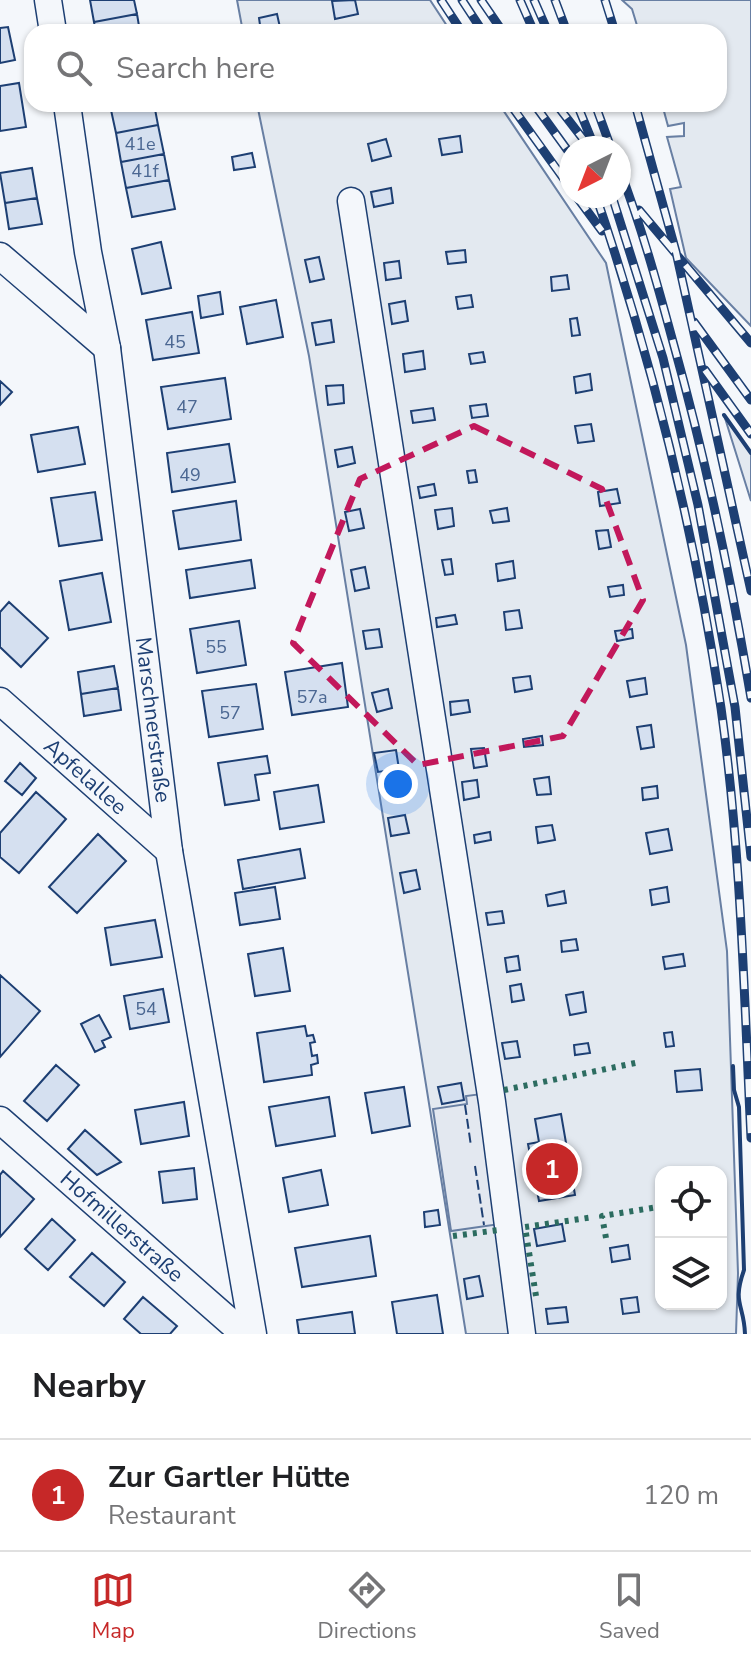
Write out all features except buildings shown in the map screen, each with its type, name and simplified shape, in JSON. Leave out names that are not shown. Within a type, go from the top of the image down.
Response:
[{"type":"street","points":[[48,0],[52,24]]},
{"type":"street","name":"Marschnerstraße","points":[[68,112],[88,252],[107,348],[169,851],[253,1334]]},
{"type":"street","points":[[351,201],[492,1102],[522,1334]]},
{"type":"street","points":[[0,256],[107,348]]},
{"type":"street","name":"Apfelallee","points":[[0,701],[169,851]]},
{"type":"street","name":"Hofmillerstraße","points":[[0,1120],[244,1334]]},
{"type":"highlighted area","points":[[474,426],[602,489],[643,600],[563,736],[418,765],[293,643],[360,479]]},
{"type":"shaded area","points":[[237,0],[430,0],[446,24],[242,24]]},
{"type":"shaded area","points":[[622,0],[751,0],[751,326],[686,258],[670,189],[681,187],[667,137],[684,136],[684,123],[668,126],[664,112],[727,112],[727,24],[637,24],[632,9]]},
{"type":"shaded area","points":[[259,112],[504,112],[559,193],[559,208],[569,208],[606,263],[686,645],[727,951],[738,1273],[736,1334],[466,1334],[309,356]]},
{"type":"shaded area","points":[[724,415],[751,453],[751,501]]},
{"type":"shaded area","points":[[481,1094],[500,1224],[451,1231],[433,1109],[467,1104],[466,1096]]},
{"type":"railway","points":[[441,0],[457,24]]},
{"type":"railway","points":[[462,0],[478,24]]},
{"type":"railway","points":[[481,0],[498,24]]},
{"type":"railway","points":[[520,0],[530,24]]},
{"type":"railway","points":[[534,0],[544,24]]},
{"type":"railway","points":[[555,0],[564,24]]},
{"type":"railway","points":[[605,0],[612,24]]},
{"type":"railway","points":[[516,112],[559,172]]},
{"type":"railway","points":[[540,112],[559,138]]},
{"type":"railway","points":[[562,112],[581,136]]},
{"type":"railway","points":[[580,112],[590,136]]},
{"type":"railway","points":[[598,112],[607,136]]},
{"type":"railway","points":[[637,112],[676,252],[751,591]]},
{"type":"railway","points":[[631,202],[655,276],[707,475],[751,698]]},
{"type":"railway","points":[[585,208],[602,231]]},
{"type":"railway","points":[[600,208],[654,386],[685,514],[711,643],[733,815],[751,1138]]},
{"type":"railway","points":[[616,208],[663,358],[698,505],[735,707],[751,857]]},
{"type":"railway","points":[[639,210],[751,343]]},
{"type":"railway","points":[[694,322],[751,400]]},
{"type":"railway","points":[[705,370],[751,434]]},
{"type":"hedge","points":[[504,1090],[640,1062]]},
{"type":"hedge","points":[[606,1238],[602,1216],[655,1207]]},
{"type":"hedge","points":[[536,1296],[525,1227],[594,1217]]},
{"type":"hedge","points":[[453,1236],[499,1230]]},
{"type":"fence","points":[[465,1105],[471,1146]]},
{"type":"fence","points":[[475,1166],[484,1225]]},
{"type":"wall","points":[[724,415],[751,453]]},
{"type":"wall","points":[[733,1066],[734,1090],[739,1107],[744,1270],[739,1297],[745,1334]]},
{"type":"place","name":"Zur Gartler Hütte","points":[[552,1169]]}]
